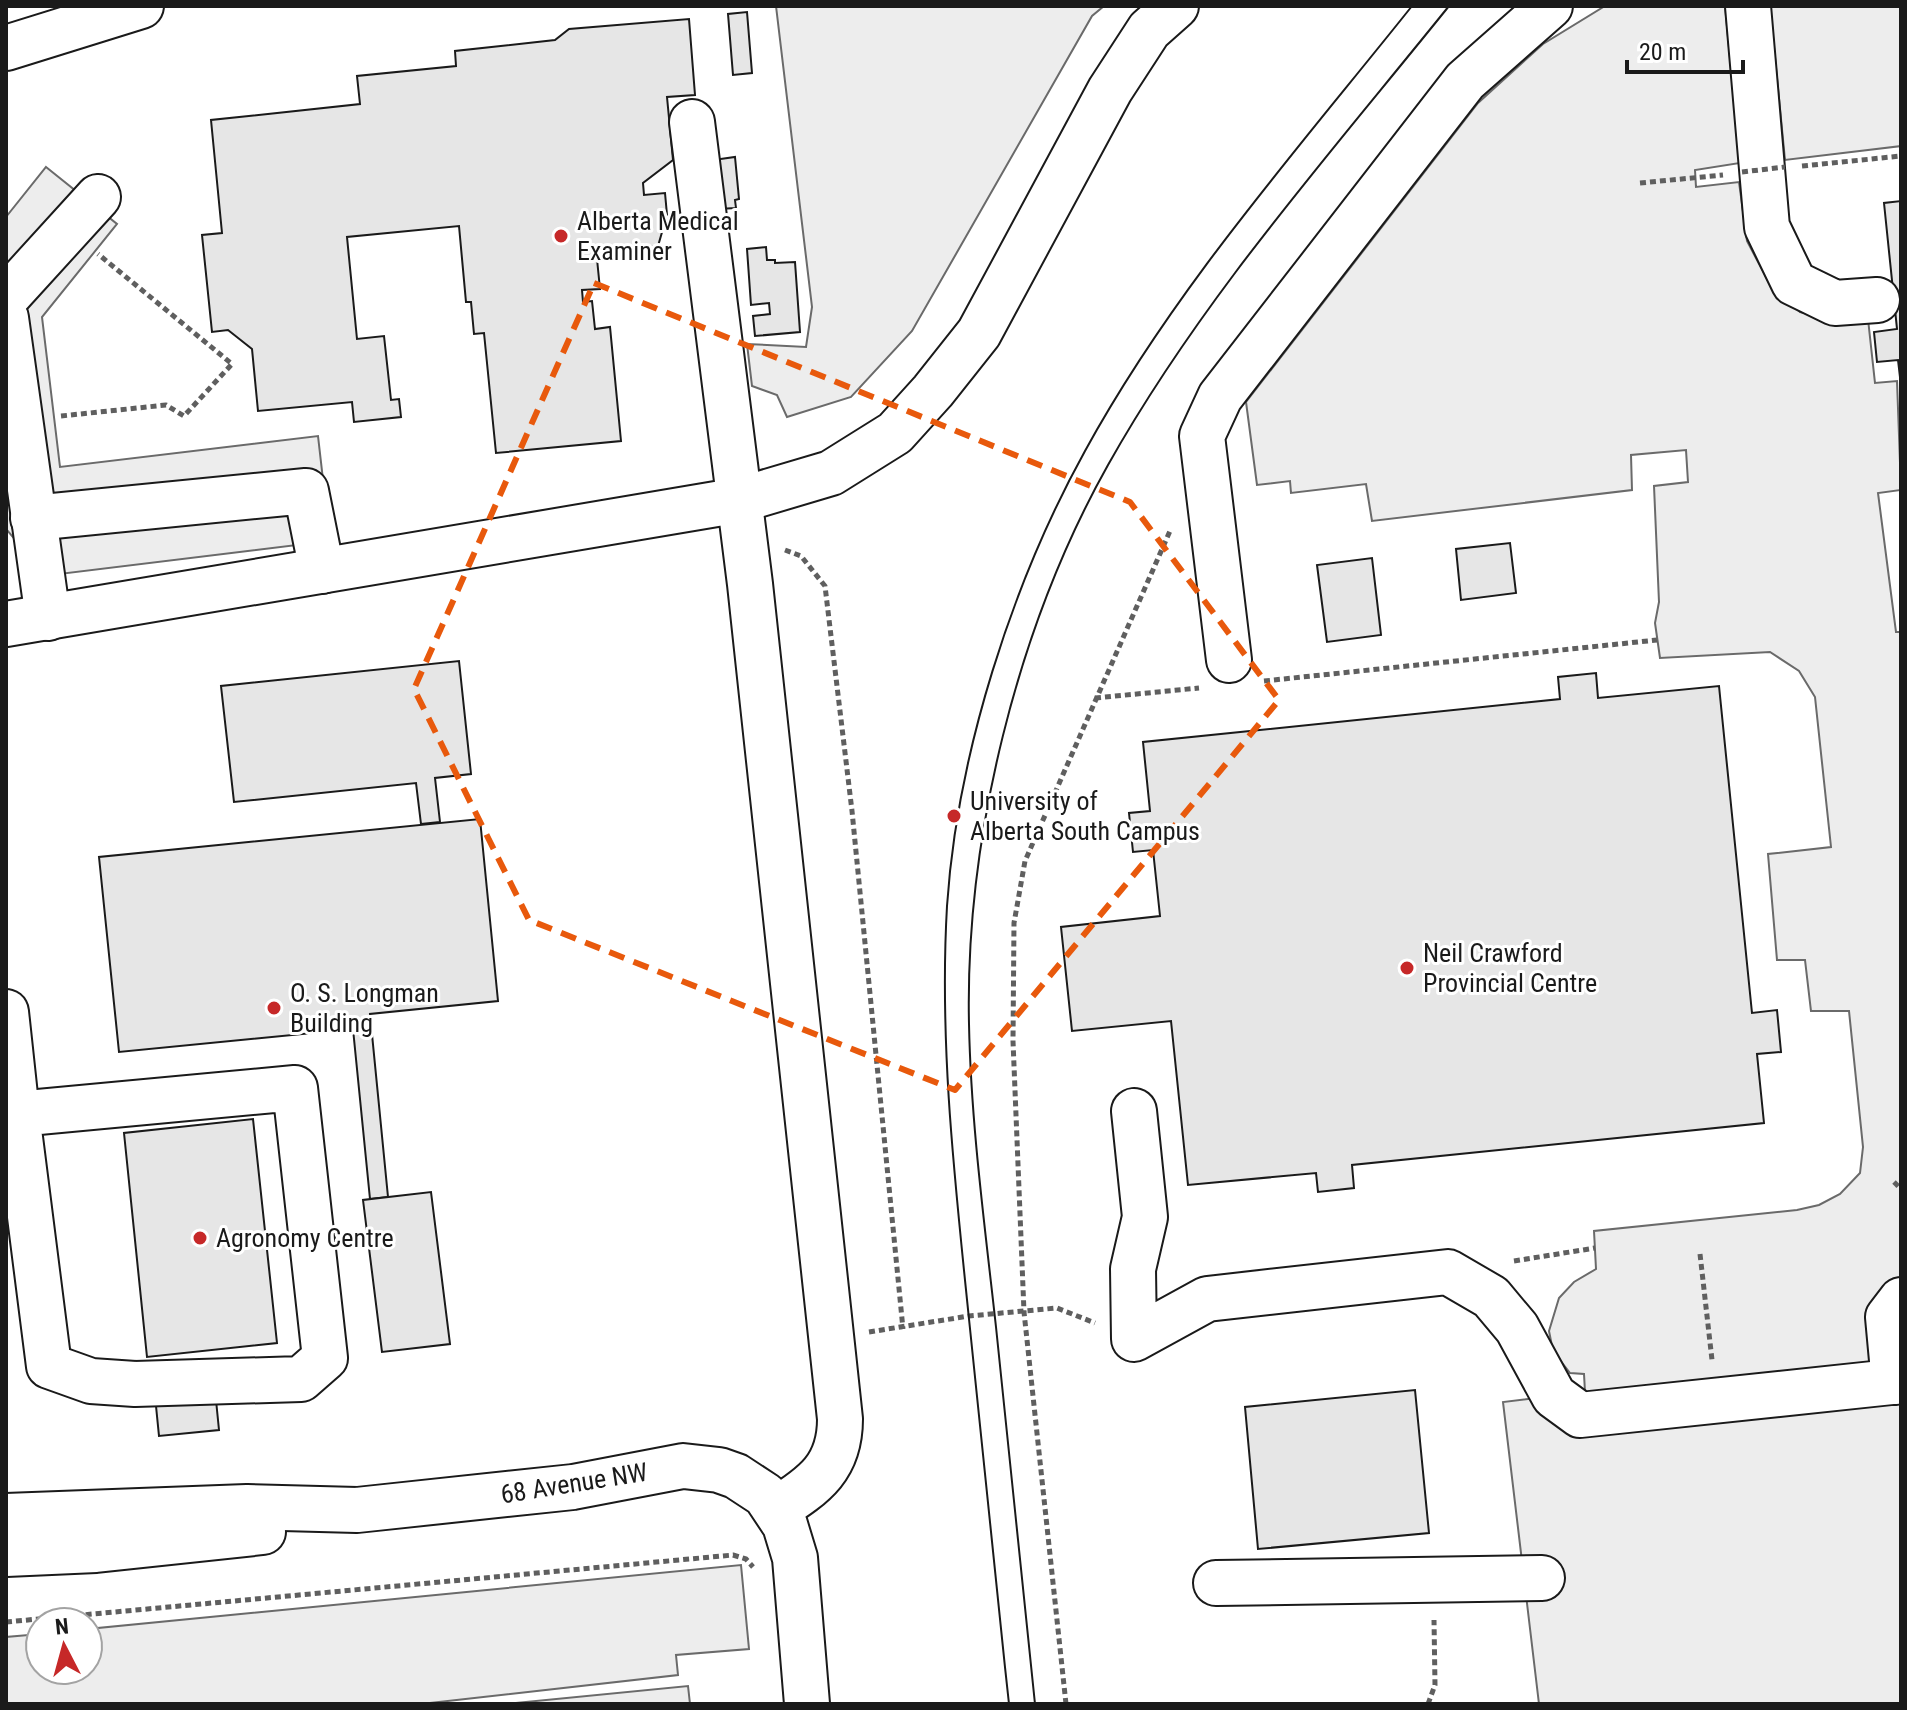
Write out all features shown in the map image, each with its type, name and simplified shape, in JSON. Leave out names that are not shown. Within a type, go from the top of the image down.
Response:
[{"type":"street","points":[[6,48],[141,6]]},
{"type":"street","points":[[6,624],[740,500],[831,473],[895,433],[979,333],[1110,90],[1149,30],[1176,6]]},
{"type":"street","points":[[1228,677],[1202,436],[1220,397],[1465,81],[1550,6]]},
{"type":"street","points":[[1748,6],[1767,227],[1794,283],[1835,303],[1877,300]]},
{"type":"street","points":[[692,122],[740,500],[840,1419],[837,1451],[813,1484],[777,1509],[795,1558],[807,1704]]},
{"type":"street","points":[[6,298],[85,211]]},
{"type":"street","points":[[6,318],[48,618]]},
{"type":"street","points":[[33,518],[306,491],[322,571]]},
{"type":"street","points":[[6,1012],[12,1114],[49,1366],[91,1381],[135,1384],[301,1379],[325,1358],[295,1088],[12,1114]]},
{"type":"street","points":[[1134,1111],[1145,1217],[1133,1269],[1134,1339],[1207,1299],[1448,1272],[1491,1297],[1517,1328],[1554,1396],[1580,1415],[1898,1382],[1888,1317],[1901,1300]]},
{"type":"street","points":[[1133,1269],[1207,1299]]},
{"type":"street","name":"68 Avenue NW","points":[[6,1554],[96,1550],[257,1533],[357,1510],[573,1487],[683,1466],[736,1476],[765,1495],[777,1509]]},
{"type":"street","name":"68 Avenue NW","points":[[6,1516],[247,1507],[357,1510]]},
{"type":"street","points":[[1216,1583],[1542,1578]]},
{"type":"path","points":[[1640,183],[1901,156]]},
{"type":"path","points":[[20,421],[166,405],[184,416],[232,364],[107,264],[85,211]]},
{"type":"path","points":[[1066,1704],[1024,1312],[1013,1041],[1017,892],[1025,861],[1175,519]]},
{"type":"path","points":[[777,546],[801,556],[825,586],[852,811],[903,1329]]},
{"type":"path","points":[[1095,698],[1228,677],[1657,640]]},
{"type":"path","points":[[1894,1182],[1901,1189]]},
{"type":"path","points":[[1448,1272],[1595,1248]]},
{"type":"path","points":[[1700,1254],[1716,1401]]},
{"type":"path","points":[[832,1336],[903,1329],[969,1316],[1057,1308],[1134,1339]]},
{"type":"path","points":[[6,1622],[733,1555],[751,1563],[755,1581]]},
{"type":"path","points":[[1425,1580],[1434,1608],[1435,1685],[1428,1704]]},
{"type":"highlighted area","points":[[594,283],[1130,502],[1279,700],[955,1090],[529,920],[414,689]]},
{"type":"shaded area","points":[[776,6],[1104,6],[1092,16],[912,331],[851,397],[787,417],[777,395],[752,386],[747,344],[806,347],[812,307]]},
{"type":"shaded area","points":[[1605,6],[1725,6],[1740,163],[1695,170],[1696,187],[1739,182],[1747,241],[1768,281],[1800,312],[1831,319],[1868,319],[1875,383],[1897,381],[1901,490],[1878,493],[1896,632],[1901,632],[1901,1704],[1539,1704],[1503,1402],[1585,1392],[1584,1374],[1570,1373],[1553,1351],[1549,1331],[1559,1298],[1574,1282],[1596,1269],[1594,1231],[1797,1210],[1819,1205],[1840,1194],[1860,1173],[1863,1147],[1849,1011],[1811,1011],[1805,960],[1777,960],[1768,854],[1831,847],[1815,697],[1799,671],[1770,652],[1660,658],[1655,623],[1659,602],[1654,486],[1688,482],[1686,450],[1631,455],[1632,490],[1372,521],[1366,484],[1291,493],[1290,481],[1257,485],[1246,402],[1478,103],[1543,44]]},
{"type":"shaded area","points":[[1770,6],[1901,6],[1901,146],[1785,160]]},
{"type":"shaded area","points":[[46,167],[117,224],[42,317],[60,467],[318,436],[330,541],[27,578],[24,550],[6,529],[6,217]]},
{"type":"shaded area","points":[[741,1565],[749,1649],[676,1655],[678,1675],[421,1704],[6,1704],[6,1637],[24,1635],[24,1686],[104,1686],[104,1627]]},
{"type":"shaded area","points":[[688,1686],[690,1704],[505,1704]]},
{"type":"building","points":[[747,12],[752,73],[733,75],[728,14]]},
{"type":"building","name":"Alberta Medical Examiner","points":[[689,19],[695,95],[667,97],[673,160],[643,183],[644,195],[665,193],[667,215],[658,246],[650,247],[651,253],[597,259],[600,289],[582,290],[583,302],[592,301],[595,329],[610,327],[621,441],[496,453],[484,333],[474,334],[471,302],[466,302],[459,226],[347,237],[357,339],[384,336],[391,400],[399,399],[401,417],[354,422],[352,402],[258,411],[252,349],[228,330],[212,332],[202,235],[222,233],[211,120],[360,104],[357,76],[456,66],[455,51],[555,40],[569,29]]},
{"type":"building","points":[[735,157],[739,199],[735,200],[736,208],[718,209],[713,160]]},
{"type":"building","points":[[1901,201],[1901,386],[1898,360],[1877,362],[1874,332],[1897,329],[1884,203]]},
{"type":"building","points":[[766,247],[767,260],[775,260],[775,263],[795,262],[800,332],[755,336],[753,316],[770,314],[769,303],[751,305],[747,249]]},
{"type":"building","points":[[1510,543],[1516,593],[1461,600],[1456,549]]},
{"type":"building","points":[[1372,558],[1381,635],[1327,642],[1317,565]]},
{"type":"building","points":[[459,661],[471,774],[435,778],[440,822],[421,824],[416,783],[234,802],[221,686]]},
{"type":"building","name":"Neil Crawford Provincial Centre","points":[[1596,673],[1598,698],[1719,686],[1752,1013],[1777,1010],[1781,1052],[1757,1054],[1764,1123],[1352,1165],[1354,1188],[1318,1192],[1316,1173],[1188,1185],[1171,1021],[1072,1031],[1061,927],[1160,916],[1153,850],[1133,852],[1129,813],[1150,811],[1143,742],[1560,699],[1558,677]]},
{"type":"building","name":"O. S. Longman Building","points":[[480,819],[498,1001],[370,1014],[388,1197],[370,1199],[353,1029],[119,1052],[99,857]]},
{"type":"building","name":"Agronomy Centre","points":[[253,1119],[277,1343],[147,1357],[124,1133]]},
{"type":"building","points":[[431,1192],[450,1344],[382,1352],[363,1200]]},
{"type":"building","points":[[1415,1390],[1429,1533],[1258,1549],[1245,1407]]},
{"type":"building","points":[[216,1400],[219,1430],[159,1436],[156,1406]]},
{"type":"tram line","points":[[1009,1704],[959,1216],[945,1010],[947,906],[953,849],[976,730],[992,671],[1034,557],[1085,451],[1120,392],[1197,277],[1412,6]]},
{"type":"tram line","points":[[1035,1704],[979,1176],[969,1024],[970,954],[976,881],[1003,736],[1047,595],[1076,528],[1144,404],[1225,286],[1313,172],[1449,6]]},
{"type":"place","name":"Alberta Medical Examiner","points":[[561,236]]},
{"type":"place","name":"University of Alberta South Campus","points":[[954,816]]},
{"type":"place","name":"Neil Crawford Provincial Centre","points":[[1407,968]]},
{"type":"place","name":"O. S. Longman Building","points":[[274,1008]]},
{"type":"place","name":"Agronomy Centre","points":[[200,1238]]}]
